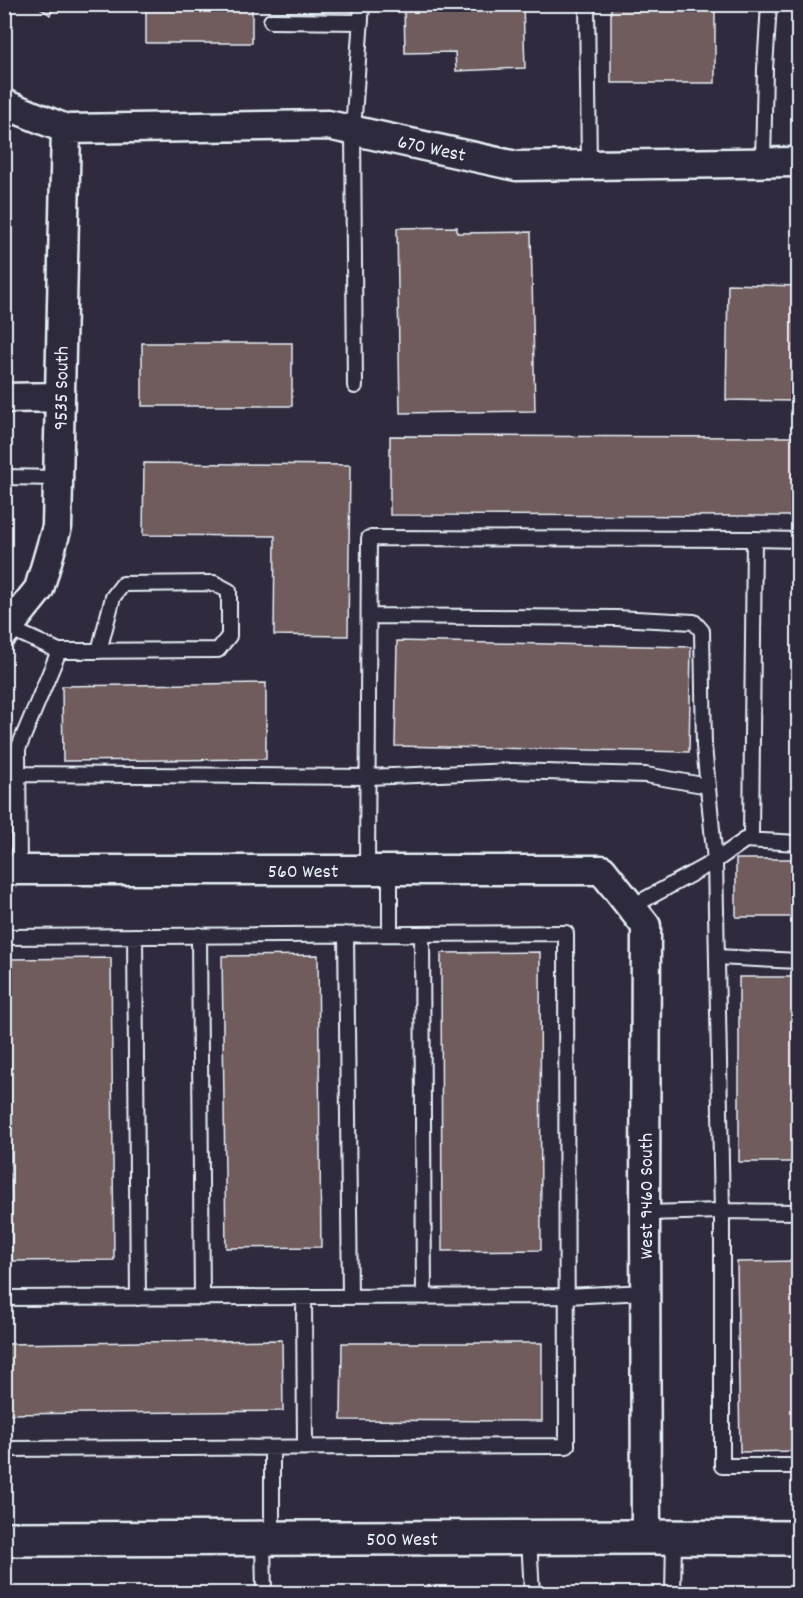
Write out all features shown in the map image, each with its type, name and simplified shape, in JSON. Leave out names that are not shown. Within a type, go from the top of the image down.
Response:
[{"type":"main road","name":"500 West","points":[[4,1539],[798,1538]]},
{"type":"street","points":[[4,104],[66,129]]},
{"type":"street","name":"670 West","points":[[66,129],[328,125],[516,166],[798,162]]},
{"type":"street","name":"9535 South","points":[[7,630],[39,589],[57,527],[66,129]]},
{"type":"street","points":[[4,398],[60,397]]},
{"type":"street","name":"560 West","points":[[12,870],[602,870]]},
{"type":"street","name":"West 9460 South","points":[[602,870],[646,926],[645,1292],[660,1537]]},
{"type":"lane","points":[[355,386],[353,130],[362,4]]},
{"type":"lane","points":[[587,4],[589,165]]},
{"type":"lane","points":[[763,162],[769,4]]},
{"type":"lane","points":[[271,21],[361,22]]},
{"type":"lane","points":[[4,477],[58,478]]},
{"type":"lane","points":[[390,934],[378,870],[368,777],[369,538],[798,540]]},
{"type":"lane","points":[[631,907],[715,861],[751,836],[754,539]]},
{"type":"lane","points":[[7,630],[59,651],[99,651],[218,650],[229,636],[229,591],[214,584],[123,584],[113,597],[99,651]]},
{"type":"lane","points":[[369,616],[616,618],[694,622],[702,631],[704,746],[715,861],[722,1211],[722,1466],[798,1466]]},
{"type":"lane","points":[[12,870],[18,750],[59,651]]},
{"type":"lane","points":[[18,774],[368,777],[533,771],[646,775],[708,786]]},
{"type":"lane","points":[[744,840],[798,843]]},
{"type":"lane","points":[[4,937],[566,933],[567,1296],[567,1446],[4,1449]]},
{"type":"lane","points":[[346,934],[350,1297]]},
{"type":"lane","points":[[422,934],[424,1297]]},
{"type":"lane","points":[[135,936],[138,1298]]},
{"type":"lane","points":[[199,936],[202,1298]]},
{"type":"lane","points":[[717,957],[798,961]]},
{"type":"lane","points":[[645,1213],[798,1212]]},
{"type":"lane","points":[[4,1298],[567,1296],[645,1292]]},
{"type":"lane","points":[[304,1297],[304,1447]]},
{"type":"lane","points":[[264,1593],[272,1448]]},
{"type":"lane","points":[[660,1537],[673,1593]]},
{"type":"lane","points":[[529,1538],[532,1593]]},
{"type":"building","points":[[35,4],[57,4],[50,15]]},
{"type":"building","points":[[146,4],[252,4],[252,43],[146,43]]},
{"type":"building","points":[[404,4],[523,4],[525,68],[456,71],[455,52],[405,53]]},
{"type":"building","points":[[603,4],[715,4],[715,83],[611,83],[611,5]]},
{"type":"building","points":[[457,227],[457,233],[531,232],[535,411],[400,413],[397,228]]},
{"type":"building","points":[[728,284],[798,286],[798,401],[726,400]]},
{"type":"building","points":[[142,343],[292,343],[292,406],[142,406]]},
{"type":"building","points":[[390,436],[798,437],[798,516],[390,515]]},
{"type":"building","points":[[144,463],[350,465],[348,636],[274,635],[275,536],[143,535]]},
{"type":"building","points":[[397,641],[691,647],[689,752],[395,746]]},
{"type":"building","points":[[266,683],[266,759],[63,761],[62,686]]},
{"type":"building","points":[[736,859],[798,859],[798,917],[736,917]]},
{"type":"building","points":[[540,952],[541,1250],[442,1251],[441,953]]},
{"type":"building","points":[[318,955],[321,1247],[226,1248],[222,956]]},
{"type":"building","points":[[111,958],[114,1260],[12,1261],[9,959]]},
{"type":"building","points":[[739,977],[798,977],[798,1162],[739,1162]]},
{"type":"building","points":[[798,1261],[798,1451],[740,1452],[737,1262]]},
{"type":"building","points":[[282,1340],[283,1411],[4,1414],[4,1344]]},
{"type":"building","points":[[342,1343],[542,1343],[542,1421],[341,1420]]}]
